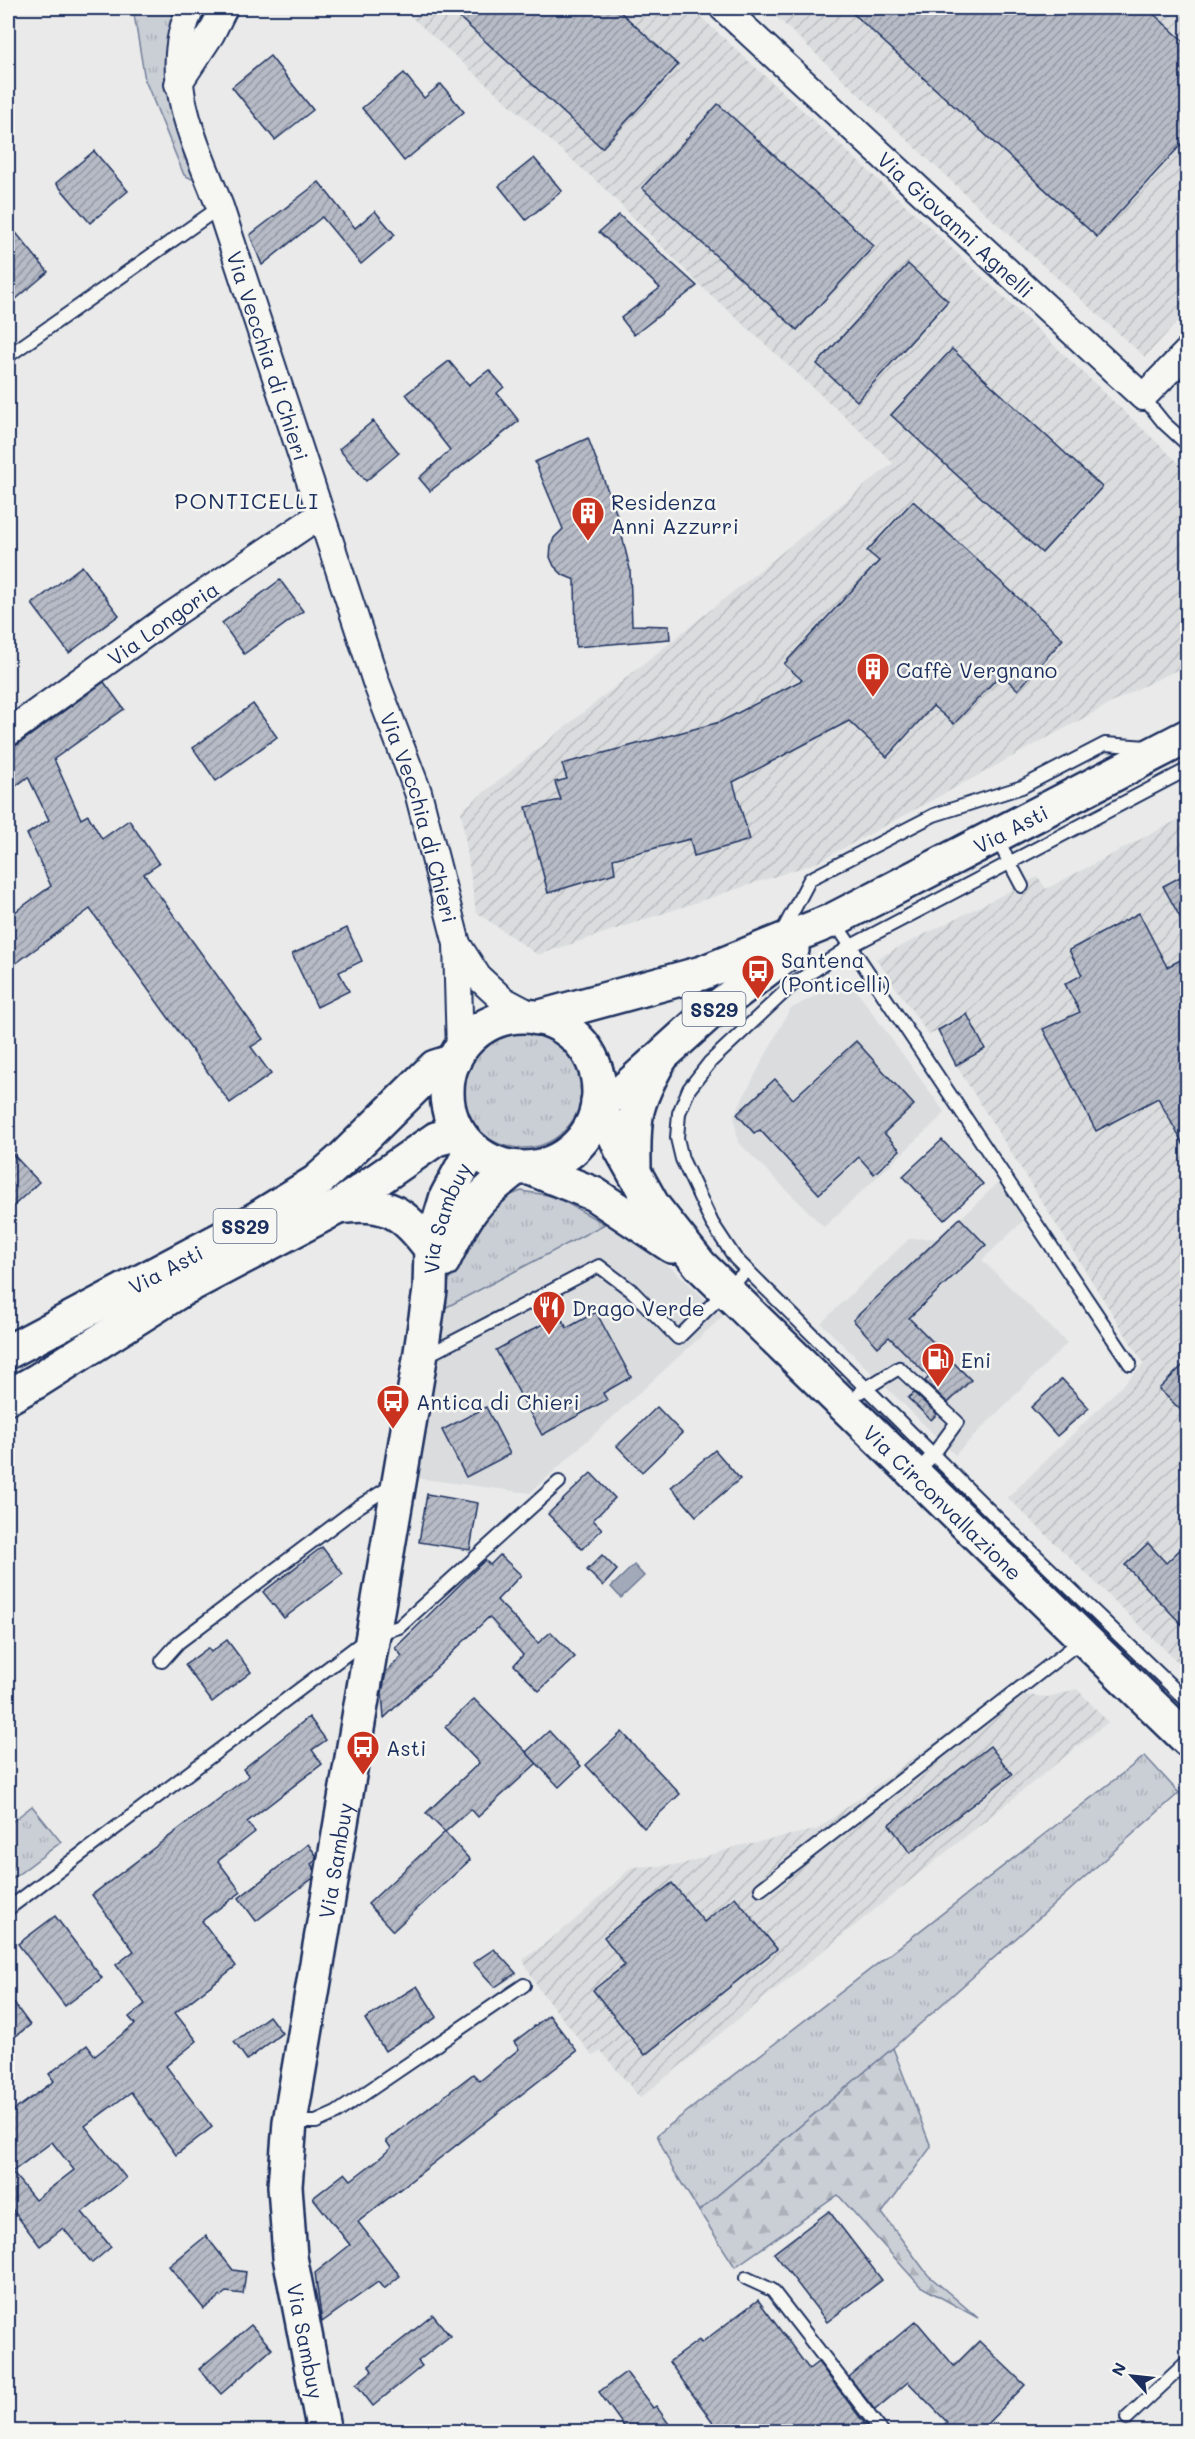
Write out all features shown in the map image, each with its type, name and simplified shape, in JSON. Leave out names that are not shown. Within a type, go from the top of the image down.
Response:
[{"type":"main road","name":"Via Asti","points":[[598,1106],[623,1092],[663,1052],[752,979],[1002,849],[1180,751]]},
{"type":"main road","name":"Via Asti","points":[[537,1018],[702,973],[777,943],[842,933]]},
{"type":"main road","points":[[514,1017],[537,1018],[559,1025],[577,1039],[591,1057],[598,1079],[598,1106],[588,1132],[573,1150],[553,1162],[523,1168],[492,1162],[466,1141],[451,1116],[448,1098],[449,1079],[457,1056],[474,1034],[493,1023],[514,1017]]},
{"type":"main road","points":[[634,1174],[635,1111],[642,1091],[663,1052]]},
{"type":"main road","name":"Via Asti","points":[[8,1352],[240,1229],[316,1182],[435,1067],[457,1056]]},
{"type":"main road","name":"Via Circonvallazione","points":[[598,1106],[653,1206],[700,1265]]},
{"type":"main road","name":"Via Asti","points":[[8,1379],[338,1207],[436,1138],[466,1141]]},
{"type":"main road","name":"Via Sambuy","points":[[324,2432],[290,2257],[285,2186],[290,2122],[420,1359],[430,1290],[431,1249],[466,1141]]},
{"type":"main road","name":"Via Circonvallazione","points":[[523,1168],[594,1194],[700,1265],[736,1281],[924,1465],[1083,1639],[1188,1740]]},
{"type":"main road","name":"Via Sambuy","points":[[430,1290],[461,1223],[474,1204],[489,1189],[523,1168]]},
{"type":"main road","points":[[338,1207],[363,1203],[381,1206],[407,1221],[431,1249]]},
{"type":"main road","points":[[8,1397],[37,1382],[181,1290]]},
{"type":"street","name":"Via Vecchia di Chieri","points":[[190,8],[178,48],[178,84],[192,135],[220,207],[376,682],[418,792],[457,944],[457,1056]]},
{"type":"street","points":[[178,84],[211,34],[224,8]]},
{"type":"street","name":"Via Giovanni Agnelli","points":[[723,8],[1143,398]]},
{"type":"street","points":[[1143,398],[1188,351]]},
{"type":"street","name":"Via Longoria","points":[[8,733],[169,617],[320,515]]},
{"type":"street","name":"Via Vecchia di Chieri","points":[[457,944],[478,977],[503,1000],[537,1018]]},
{"type":"lane","points":[[8,356],[220,207]]},
{"type":"lane","points":[[1143,398],[1164,423],[1188,445]]},
{"type":"lane","points":[[777,943],[810,879],[934,815],[1022,787],[1105,744],[1180,751]]},
{"type":"lane","points":[[1002,849],[1022,886]]},
{"type":"lane","points":[[420,1359],[599,1266],[632,1291],[678,1338],[736,1281],[735,1258],[712,1223],[681,1159],[677,1138],[679,1113],[689,1089],[710,1062],[792,985],[842,933],[1130,1364]]},
{"type":"lane","points":[[854,1397],[899,1368],[957,1422],[924,1465],[1188,1702]]},
{"type":"lane","points":[[162,1661],[189,1635],[358,1507],[399,1481]]},
{"type":"lane","points":[[8,1909],[372,1635],[399,1627],[560,1482]]},
{"type":"lane","points":[[761,1889],[1083,1639]]},
{"type":"lane","points":[[290,2122],[316,2122],[336,2113],[524,1985]]},
{"type":"lane","points":[[746,2278],[772,2290],[882,2432]]},
{"type":"lane","points":[[1127,2418],[1188,2361]]},
{"type":"shaded area","points":[[401,8],[691,8],[923,221],[1187,471],[1187,665],[1139,688],[818,862],[538,955],[476,912],[461,811],[893,463],[701,286],[605,189]]},
{"type":"shaded area","points":[[767,8],[1187,8],[1187,311],[1145,357],[997,224]]},
{"type":"shaded area","points":[[1187,815],[1187,1671],[1008,1498],[1144,1364],[956,1065],[938,1030],[929,1035],[876,959],[1038,877],[1046,889]]},
{"type":"shaded area","points":[[848,979],[945,1113],[824,1227],[738,1142],[734,1115],[790,1009]]},
{"type":"shaded area","points":[[1001,1180],[1026,1218],[982,1260],[1067,1343],[955,1455],[821,1323],[909,1239],[940,1238]]},
{"type":"shaded area","points":[[605,1224],[673,1269],[723,1316],[530,1493],[416,1478],[441,1310]]},
{"type":"shaded area","points":[[1015,1683],[1023,1695],[1048,1697],[1077,1689],[1108,1722],[640,2098],[601,2051],[593,2056],[538,1988],[523,1960],[573,1922],[632,1867],[680,1865],[738,1846],[816,1830]]},
{"type":"green space","points":[[133,8],[179,8],[165,61],[173,104],[198,182],[184,175],[145,80]]},
{"type":"green space","points":[[522,1028],[545,1033],[564,1046],[577,1065],[582,1088],[577,1111],[564,1130],[545,1143],[522,1148],[499,1143],[480,1130],[467,1111],[462,1088],[467,1065],[480,1046],[499,1033]]},
{"type":"green space","points":[[521,1191],[554,1196],[605,1224],[441,1310],[453,1265],[494,1202]]},
{"type":"green space","points":[[1145,1756],[1179,1793],[893,2048],[699,2211],[672,2168],[657,2135]]},
{"type":"green space","points":[[32,1806],[61,1842],[8,1882],[8,1825]]},
{"type":"green space","points":[[893,2048],[931,2147],[882,2213],[928,2275],[978,2318],[920,2286],[838,2195],[735,2267],[699,2211]]},
{"type":"water","points":[[634,1565],[644,1576],[621,1598],[611,1587]]},
{"type":"building","points":[[449,8],[616,8],[678,65],[602,148]]},
{"type":"building","points":[[847,8],[1147,8],[1188,45],[1188,137],[1097,237]]},
{"type":"building","points":[[270,56],[313,110],[275,140],[232,87]]},
{"type":"building","points":[[404,73],[424,98],[441,84],[464,112],[404,161],[362,108]]},
{"type":"building","points":[[718,104],[874,246],[797,330],[642,188]]},
{"type":"building","points":[[94,151],[128,191],[90,223],[56,183]]},
{"type":"building","points":[[534,158],[562,191],[526,220],[499,186]]},
{"type":"building","points":[[319,182],[355,228],[375,211],[395,235],[361,264],[322,217],[262,265],[250,235]]},
{"type":"building","points":[[619,215],[697,286],[634,335],[621,318],[660,288],[599,232]]},
{"type":"building","points":[[8,223],[48,272],[8,306]]},
{"type":"building","points":[[908,264],[948,301],[857,401],[817,364]]},
{"type":"building","points":[[952,349],[1102,487],[1042,553],[891,415]]},
{"type":"building","points":[[449,361],[469,385],[489,370],[504,387],[497,393],[519,421],[430,491],[419,478],[450,450],[406,394]]},
{"type":"building","points":[[373,421],[399,453],[366,481],[339,449]]},
{"type":"building","name":"Residenza Anni Azzurri","points":[[588,438],[617,515],[630,569],[632,625],[669,626],[670,639],[576,647],[575,580],[563,575],[554,566],[550,557],[554,538],[563,529],[535,462]]},
{"type":"building","name":"Caffè Vergnano","points":[[913,501],[1063,639],[1018,690],[1001,674],[954,724],[933,706],[887,757],[849,721],[733,782],[750,840],[694,856],[690,839],[613,859],[615,873],[548,893],[526,807],[561,800],[555,782],[567,779],[562,764],[720,722],[802,680],[784,664],[879,561],[867,551]]},
{"type":"building","points":[[82,566],[119,615],[69,653],[32,604]]},
{"type":"building","points":[[280,580],[303,611],[244,654],[222,623]]},
{"type":"building","points":[[104,682],[124,709],[54,759],[81,819],[88,815],[102,839],[129,820],[159,864],[144,874],[263,1039],[251,1047],[271,1074],[230,1103],[90,909],[8,969],[8,917],[51,886],[27,834],[49,820],[28,777],[8,792],[8,748],[17,745]]},
{"type":"building","points":[[253,704],[277,737],[216,781],[193,748]]},
{"type":"building","points":[[1188,873],[1188,932],[1163,886]]},
{"type":"building","points":[[1139,913],[1167,967],[1188,956],[1188,1153],[1158,1098],[1096,1131],[1043,1029],[1080,1012],[1065,984],[1082,975],[1069,950]]},
{"type":"building","points":[[347,928],[362,961],[339,972],[349,991],[317,1007],[292,954]]},
{"type":"building","points":[[967,1014],[985,1049],[956,1065],[938,1030]]},
{"type":"building","points":[[856,1041],[914,1105],[884,1133],[900,1150],[874,1174],[859,1157],[819,1194],[760,1130],[754,1133],[737,1114],[775,1079],[793,1099]]},
{"type":"building","points":[[942,1140],[983,1184],[944,1220],[903,1176]]},
{"type":"building","points":[[8,1149],[39,1182],[8,1211]]},
{"type":"building","points":[[960,1218],[986,1245],[909,1318],[971,1380],[948,1403],[925,1381],[929,1377],[889,1337],[878,1347],[853,1320]]},
{"type":"building","points":[[596,1312],[631,1377],[603,1393],[607,1400],[542,1435],[496,1350],[559,1315],[567,1328]]},
{"type":"building","points":[[1188,1360],[1188,1417],[1159,1389]]},
{"type":"building","points":[[1062,1379],[1089,1408],[1057,1436],[1031,1407]]},
{"type":"building","points":[[914,1393],[937,1414],[931,1420],[908,1398]]},
{"type":"building","points":[[486,1407],[510,1454],[466,1477],[442,1430]]},
{"type":"building","points":[[657,1407],[682,1433],[642,1472],[617,1446]]},
{"type":"building","points":[[715,1450],[740,1479],[696,1516],[671,1487]]},
{"type":"building","points":[[591,1473],[615,1498],[593,1520],[602,1529],[582,1549],[548,1514]]},
{"type":"building","points":[[427,1494],[478,1503],[470,1550],[419,1542]]},
{"type":"building","points":[[1188,1542],[1188,1631],[1125,1565],[1148,1543],[1166,1563]]},
{"type":"building","points":[[322,1547],[343,1574],[284,1618],[263,1592]]},
{"type":"building","points":[[500,1555],[521,1575],[497,1600],[538,1643],[551,1632],[575,1657],[539,1691],[514,1665],[523,1655],[489,1617],[384,1718],[382,1693],[386,1672],[402,1656],[395,1648],[485,1560],[490,1565]]},
{"type":"building","points":[[602,1555],[617,1570],[603,1586],[587,1570]]},
{"type":"building","points":[[227,1640],[251,1672],[212,1702],[185,1665],[208,1648],[211,1652]]},
{"type":"building","points":[[474,1699],[537,1763],[478,1817],[471,1809],[445,1832],[426,1813],[479,1763],[445,1727]]},
{"type":"building","points":[[309,1717],[326,1740],[312,1750],[322,1764],[247,1822],[255,1832],[218,1861],[241,1892],[202,1921],[236,1966],[175,2013],[197,2041],[166,2066],[212,2127],[176,2155],[131,2092],[85,2126],[126,2178],[82,2212],[111,2247],[92,2263],[63,2228],[40,2246],[8,2204],[8,2115],[54,2081],[49,2074],[87,2045],[95,2056],[135,2024],[129,2017],[145,2004],[116,1965],[134,1951],[92,1895],[249,1776],[243,1769]],"holes":[[[52,2142],[74,2170],[35,2200],[12,2172]]]},
{"type":"building","points":[[549,1731],[581,1766],[559,1787],[526,1752]]},
{"type":"building","points":[[622,1732],[680,1794],[644,1828],[586,1765]]},
{"type":"building","points":[[990,1746],[1012,1774],[910,1853],[889,1824]]},
{"type":"building","points":[[445,1832],[470,1860],[393,1931],[368,1904]]},
{"type":"building","points":[[308,1844],[316,1855],[315,1861],[311,1864],[314,1869],[313,1878],[256,1921],[239,1898]]},
{"type":"building","points":[[672,1883],[704,1922],[735,1897],[777,1949],[645,2055],[593,1990],[625,1965],[604,1937]]},
{"type":"building","points":[[55,1916],[102,1978],[65,2006],[18,1944]]},
{"type":"building","points":[[494,1949],[516,1973],[495,1987],[473,1963]]},
{"type":"building","points":[[417,1986],[437,2017],[385,2051],[365,2019]]},
{"type":"building","points":[[8,1995],[30,2025],[8,2042]]},
{"type":"building","points":[[549,2015],[577,2051],[358,2222],[400,2276],[384,2289],[378,2282],[322,2322],[315,2273],[350,2245],[313,2198],[345,2173],[351,2180],[381,2157],[391,2148],[386,2141],[473,2074],[480,2081],[519,2049],[514,2042]]},
{"type":"building","points":[[269,2016],[282,2033],[247,2060],[234,2042]]},
{"type":"building","points":[[829,2211],[882,2280],[827,2322],[774,2253]]},
{"type":"building","points":[[206,2236],[233,2270],[246,2272],[243,2294],[226,2292],[204,2309],[169,2266]]},
{"type":"building","points":[[758,2300],[809,2369],[818,2362],[871,2432],[720,2432],[669,2362],[699,2340],[701,2343]]},
{"type":"building","points":[[433,2315],[450,2336],[418,2361],[422,2366],[373,2406],[356,2384],[372,2371],[369,2366]]},
{"type":"building","points":[[916,2321],[954,2366],[979,2341],[1025,2385],[979,2432],[937,2432],[947,2422],[908,2382],[875,2410],[849,2377]]},
{"type":"building","points":[[251,2325],[272,2349],[221,2394],[199,2369]]},
{"type":"building","points":[[626,2372],[653,2408],[656,2406],[669,2424],[659,2432],[628,2432],[599,2392]]},
{"type":"place","name":"Residenza Anni Azzurri","points":[[588,542]]},
{"type":"place","name":"Caffè Vergnano","points":[[873,698]]},
{"type":"place","name":"Santena (Ponticelli)","points":[[758,1000]]},
{"type":"place","name":"Drago Verde","points":[[549,1336]]},
{"type":"place","name":"Eni","points":[[938,1388]]},
{"type":"place","name":"Antica di Chieri","points":[[393,1430]]},
{"type":"place","name":"Asti","points":[[363,1776]]},
{"type":"district","name":"PONTICELLI","points":[[247,500]]}]
